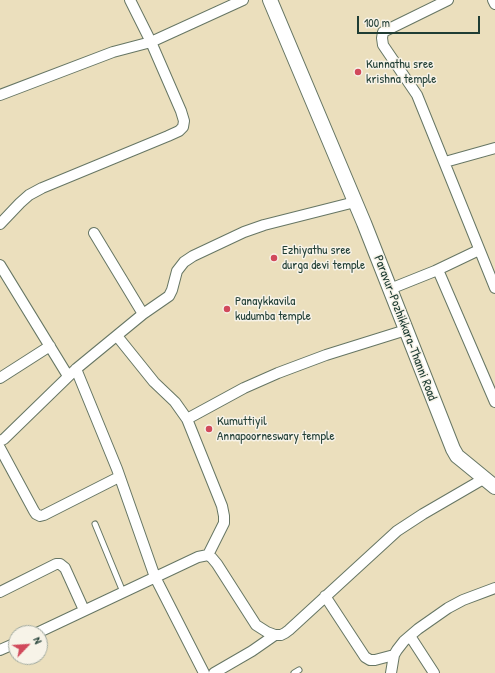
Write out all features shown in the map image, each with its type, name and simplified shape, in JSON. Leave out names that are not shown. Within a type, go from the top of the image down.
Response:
[{"type":"main road","name":"Paravur-Pozhikkara-Thanni Road","points":[[270,0],[355,202],[453,449],[457,456],[490,483]]},
{"type":"street","points":[[0,224],[25,199],[42,188],[168,136],[179,131],[183,127],[184,121],[181,111],[151,42],[130,0]]},
{"type":"street","points":[[0,95],[113,52],[151,42],[242,0]]},
{"type":"street","points":[[448,0],[383,32],[383,45],[417,95],[479,250],[491,264],[495,288]]},
{"type":"street","points":[[493,0],[495,4]]},
{"type":"street","points":[[445,162],[495,148]]},
{"type":"street","points":[[0,441],[4,439],[76,369],[143,314],[169,296],[177,271],[184,262],[193,256],[244,232],[264,225],[355,202]]},
{"type":"street","points":[[94,233],[143,314]]},
{"type":"street","points":[[390,289],[438,270],[479,250]]},
{"type":"street","points":[[0,265],[68,376]]},
{"type":"street","points":[[438,270],[495,402]]},
{"type":"street","points":[[187,419],[244,388],[278,373],[326,355],[406,330]]},
{"type":"street","points":[[117,336],[154,382],[175,402],[187,419],[222,506],[224,516],[224,524],[208,555]]},
{"type":"street","points":[[0,378],[50,346]]},
{"type":"street","points":[[76,369],[119,477],[155,577],[204,673]]},
{"type":"street","points":[[0,448],[34,511],[40,516],[119,477]]},
{"type":"street","points":[[208,555],[217,564],[256,625],[267,632],[275,635],[281,635],[285,633],[397,530],[423,514],[490,483]]},
{"type":"street","points":[[48,628],[198,557],[208,555]]},
{"type":"street","points":[[0,592],[56,564],[60,564],[65,568],[84,610]]},
{"type":"street","points":[[391,673],[394,655],[404,641],[418,629],[448,608],[463,600],[495,588]]},
{"type":"street","points":[[325,596],[365,657],[370,660],[375,660],[394,655]]},
{"type":"street","points":[[217,672],[275,635]]},
{"type":"street","points":[[410,636],[434,673]]},
{"type":"lane","points":[[95,524],[123,592]]},
{"type":"place","name":"Kunnathu sree krishna temple","points":[[358,72]]},
{"type":"place","name":"Ezhiyathu sree durga devi temple","points":[[274,258]]},
{"type":"place","name":"Panaykkavila kudumba temple","points":[[227,309]]},
{"type":"place","name":"Kumuttiyil Annapoorneswary temple","points":[[209,429]]}]
